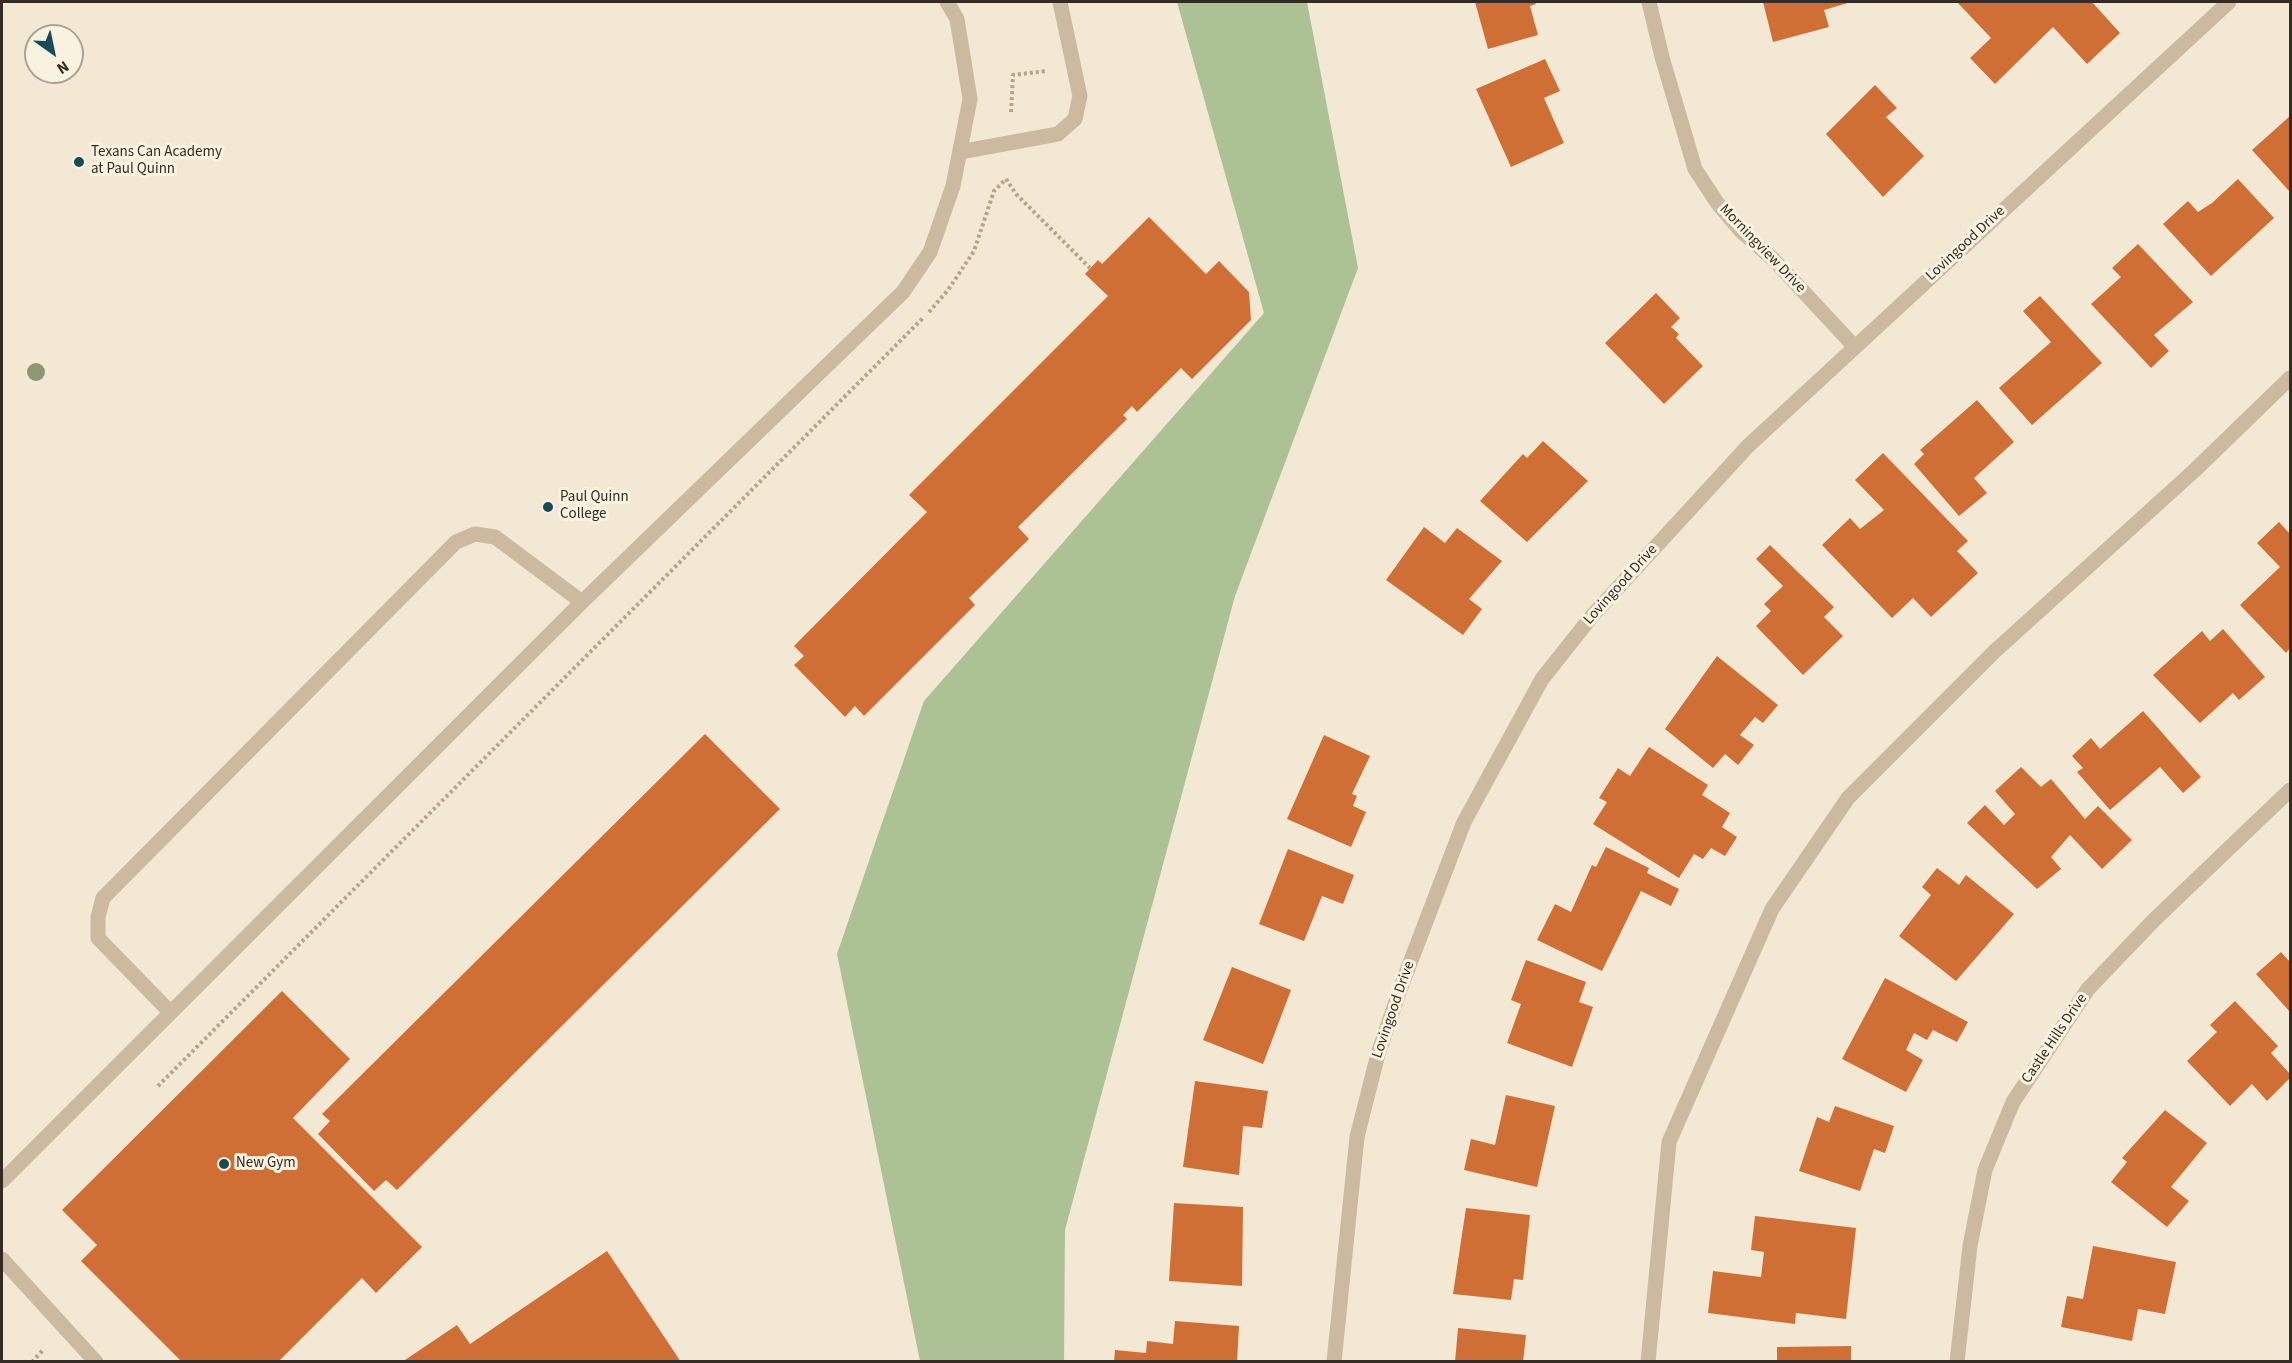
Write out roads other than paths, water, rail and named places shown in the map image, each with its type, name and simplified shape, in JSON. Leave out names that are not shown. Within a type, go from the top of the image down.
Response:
[{"type":"street","points":[[2,1181],[582,602],[903,292],[930,252],[953,186],[970,99],[957,19],[947,2]]},
{"type":"street","points":[[960,152],[1058,134],[1075,119],[1080,96],[1060,2]]},
{"type":"street","name":"Morningview Drive","points":[[1649,2],[1662,57],[1695,169],[1718,204],[1742,231],[1773,260],[1854,346]]},
{"type":"street","name":"Lovingood Drive","points":[[1334,1362],[1358,1137],[1384,1034],[1464,822],[1542,679],[1592,616],[1748,446],[2229,2]]},
{"type":"street","points":[[1648,1362],[1669,1142],[1772,909],[1848,798],[1995,651],[2195,471],[2290,378]]},
{"type":"street","points":[[170,1012],[98,938],[98,917],[102,898],[456,542],[475,534],[495,537],[582,602]]},
{"type":"street","name":"Castle Hills Drive","points":[[1957,1362],[1970,1245],[1985,1170],[2013,1101],[2088,989],[2154,920],[2290,790]]},
{"type":"street","points":[[2,1259],[96,1362]]},
{"type":"place","name":"Texans Can Academy at Paul Quinn","points":[[79,162]]},
{"type":"place","name":"Paul Quinn College","points":[[548,507]]},
{"type":"place","name":"New Gym","points":[[224,1164]]}]
